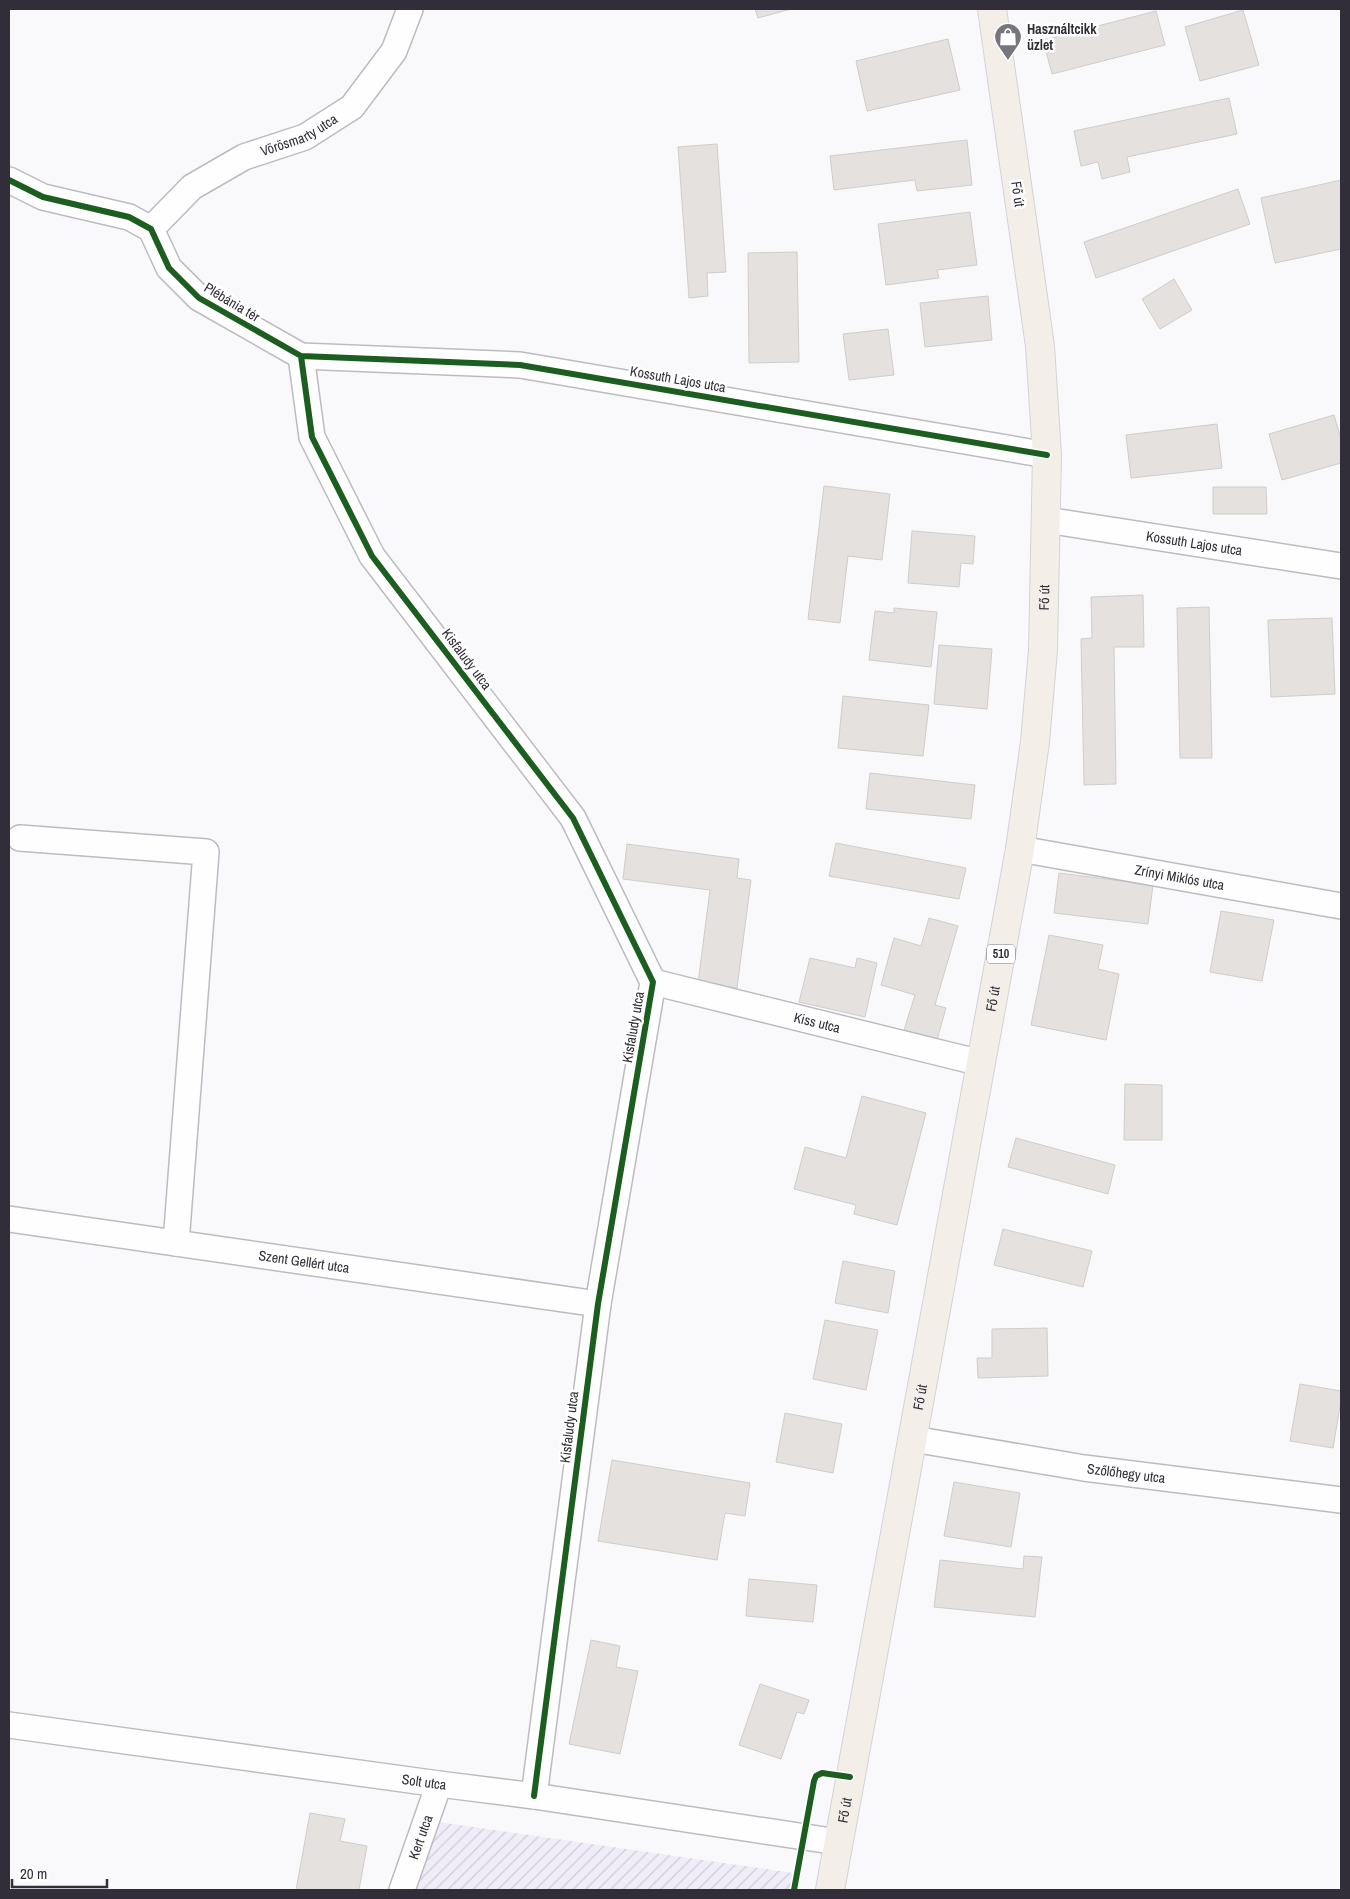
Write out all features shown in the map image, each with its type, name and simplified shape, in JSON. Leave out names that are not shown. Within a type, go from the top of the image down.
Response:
[{"type":"main road","name":"Fő út","points":[[830,1890],[1020,849],[1034,742],[1043,650],[1047,455],[1040,346],[992,9]]},
{"type":"street","name":"Vörösmarty utca","points":[[151,229],[192,187],[244,157],[305,137],[352,107],[394,51],[410,9]]},
{"type":"street","points":[[9,180],[43,197],[129,217],[151,229]]},
{"type":"street","name":"Plébánia tér","points":[[151,229],[169,268],[199,298],[301,356]]},
{"type":"street","name":"Kossuth Lajos utca","points":[[301,356],[520,365],[1047,455]]},
{"type":"street","name":"Kisfaludy utca","points":[[301,356],[312,437],[372,556],[573,818],[653,982],[598,1304],[534,1796]]},
{"type":"street","name":"Kossuth Lajos utca","points":[[1046,520],[1341,566]]},
{"type":"street","points":[[20,838],[206,852],[176,1243]]},
{"type":"street","name":"Zrínyi Miklós utca","points":[[1020,849],[1341,906]]},
{"type":"street","name":"Kiss utca","points":[[653,982],[980,1064]]},
{"type":"street","name":"Szent Gellért utca","points":[[9,1219],[598,1304]]},
{"type":"street","name":"Szőlőhegy utca","points":[[912,1439],[1084,1468],[1341,1500]]},
{"type":"street","name":"Solt utca","points":[[9,1725],[534,1796],[838,1842]]},
{"type":"street","name":"Kert utca","points":[[402,1890],[439,1784]]},
{"type":"shaded area","points":[[417,1819],[793,1873],[791,1890],[390,1890]]},
{"type":"building","points":[[755,9],[791,9],[758,18]]},
{"type":"building","points":[[1243,10],[1259,65],[1200,81],[1185,27]]},
{"type":"building","points":[[1156,11],[1165,45],[1052,74],[1043,40]]},
{"type":"building","points":[[948,39],[960,90],[867,111],[856,61]]},
{"type":"building","points":[[1229,98],[1237,134],[1127,157],[1130,172],[1102,179],[1098,162],[1081,166],[1074,131]]},
{"type":"building","points":[[967,140],[972,185],[917,191],[915,180],[834,190],[830,156]]},
{"type":"building","points":[[717,144],[726,272],[707,273],[708,296],[689,298],[678,147]]},
{"type":"building","points":[[1341,180],[1341,249],[1275,263],[1261,198]]},
{"type":"building","points":[[1238,189],[1250,224],[1096,278],[1084,242]]},
{"type":"building","points":[[970,212],[977,265],[937,270],[939,278],[886,285],[878,224]]},
{"type":"building","points":[[797,252],[799,362],[749,363],[748,253]]},
{"type":"building","points":[[1174,279],[1192,310],[1160,329],[1142,299]]},
{"type":"building","points":[[988,296],[992,340],[925,347],[920,303]]},
{"type":"building","points":[[888,329],[894,375],[849,380],[843,334]]},
{"type":"building","points":[[1334,415],[1341,439],[1341,463],[1282,480],[1269,434]]},
{"type":"building","points":[[1217,424],[1222,468],[1131,478],[1126,435]]},
{"type":"building","points":[[824,486],[890,494],[882,560],[848,556],[840,623],[808,619]]},
{"type":"building","points":[[1213,487],[1266,487],[1267,514],[1213,514]]},
{"type":"building","points":[[912,531],[975,536],[973,564],[961,563],[959,587],[908,583]]},
{"type":"building","points":[[1143,595],[1144,647],[1114,647],[1116,784],[1084,785],[1081,639],[1092,638],[1091,597]]},
{"type":"building","points":[[1209,607],[1212,758],[1180,758],[1177,608]]},
{"type":"building","points":[[894,608],[937,612],[931,667],[869,660],[875,611],[894,613]]},
{"type":"building","points":[[1332,618],[1335,694],[1271,697],[1268,620]]},
{"type":"building","points":[[939,645],[992,649],[987,709],[934,704]]},
{"type":"building","points":[[843,696],[929,705],[923,756],[838,748]]},
{"type":"building","points":[[870,773],[975,785],[971,819],[866,809]]},
{"type":"building","points":[[836,843],[966,868],[959,899],[829,876]]},
{"type":"building","points":[[627,844],[739,859],[737,878],[751,880],[737,988],[698,983],[710,890],[623,879]]},
{"type":"building","points":[[1059,873],[1153,885],[1148,924],[1054,913]]},
{"type":"building","points":[[1221,911],[1274,920],[1262,981],[1210,972]]},
{"type":"building","points":[[929,918],[958,926],[935,1005],[946,1008],[937,1040],[904,1030],[915,995],[881,985],[894,938],[921,946]]},
{"type":"building","points":[[1049,935],[1103,945],[1098,969],[1119,974],[1106,1040],[1031,1025]]},
{"type":"building","points":[[810,958],[855,968],[857,958],[877,963],[865,1017],[799,1002]]},
{"type":"building","points":[[1125,1084],[1162,1085],[1162,1140],[1124,1140]]},
{"type":"building","points":[[862,1096],[926,1113],[897,1225],[854,1214],[856,1205],[794,1189],[805,1147],[846,1158]]},
{"type":"building","points":[[1016,1138],[1115,1165],[1108,1194],[1008,1167]]},
{"type":"building","points":[[1003,1229],[1092,1251],[1083,1287],[994,1265]]},
{"type":"building","points":[[843,1261],[895,1271],[888,1313],[835,1303]]},
{"type":"building","points":[[825,1320],[878,1330],[866,1390],[813,1379]]},
{"type":"building","points":[[1047,1328],[1048,1376],[978,1378],[977,1358],[992,1358],[992,1329]]},
{"type":"building","points":[[1300,1384],[1341,1391],[1333,1448],[1290,1441]]},
{"type":"building","points":[[785,1413],[842,1424],[833,1473],[776,1462]]},
{"type":"building","points":[[612,1460],[750,1483],[745,1516],[725,1513],[717,1560],[598,1541]]},
{"type":"building","points":[[954,1482],[1020,1493],[1011,1547],[944,1536]]},
{"type":"building","points":[[1024,1556],[1042,1557],[1035,1617],[934,1607],[940,1560],[1023,1569]]},
{"type":"building","points":[[749,1579],[817,1585],[813,1622],[746,1616]]},
{"type":"building","points":[[591,1640],[620,1646],[616,1667],[638,1671],[620,1754],[569,1744]]},
{"type":"building","points":[[760,1684],[809,1700],[804,1714],[797,1712],[781,1759],[739,1745]]},
{"type":"building","points":[[310,1813],[345,1819],[340,1841],[367,1846],[359,1890],[296,1890]]},
{"type":"cycle path","points":[[9,180],[43,197],[129,217],[151,229],[169,268],[199,298],[301,356],[520,365],[1047,455]]},
{"type":"cycle path","points":[[301,356],[312,437],[372,556],[573,818],[653,982],[598,1304],[534,1796]]},
{"type":"cycle path","points":[[794,1890],[816,1776],[822,1773],[850,1777]]},
{"type":"place","name":"Használtcikk üzlet","points":[[1008,61]]}]
